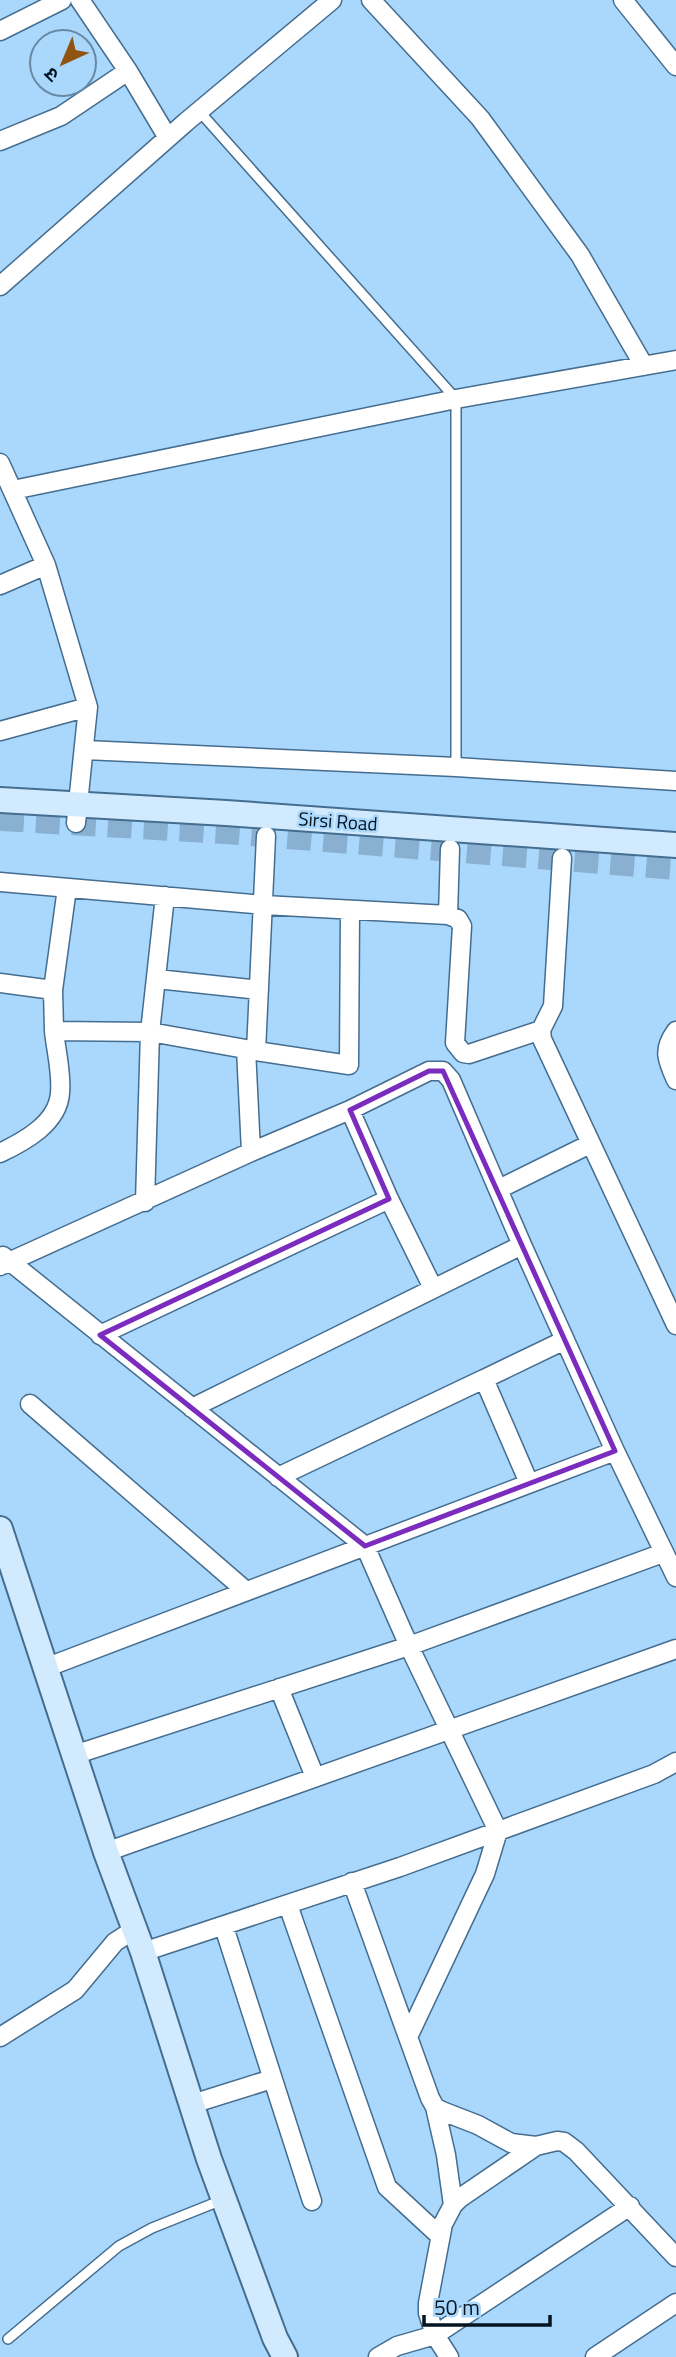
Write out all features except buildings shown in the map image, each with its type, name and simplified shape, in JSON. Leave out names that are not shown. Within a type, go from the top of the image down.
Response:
[{"type":"street","points":[[0,31],[62,0]]},
{"type":"street","points":[[80,0],[128,71],[167,138]]},
{"type":"street","points":[[0,286],[167,138],[332,0]]},
{"type":"street","points":[[371,0],[480,118],[580,255],[644,366]]},
{"type":"street","points":[[623,0],[676,66]]},
{"type":"street","points":[[0,141],[61,116],[128,71]]},
{"type":"street","points":[[13,490],[456,399],[676,360]]},
{"type":"street","points":[[0,463],[46,565],[88,707],[77,815]]},
{"type":"street","points":[[0,585],[46,565]]},
{"type":"street","points":[[0,731],[88,707]]},
{"type":"street","points":[[85,750],[456,767],[676,781]]},
{"type":"street","name":"Sirsi Road","points":[[0,800],[77,815],[226,813],[676,845]]},
{"type":"street","points":[[251,1152],[251,1050],[259,990],[266,836]]},
{"type":"street","points":[[448,915],[450,849]]},
{"type":"street","points":[[562,858],[553,1006],[541,1030],[543,1044],[676,1325]]},
{"type":"street","points":[[0,882],[264,905],[448,915],[458,919],[462,926],[455,1044],[458,1049],[469,1054],[541,1030]]},
{"type":"street","points":[[0,1153],[40,1129],[55,1111],[60,1093],[53,990],[67,888]]},
{"type":"street","points":[[145,1202],[150,1032],[165,896]]},
{"type":"street","points":[[54,1031],[150,1032],[349,1065],[350,911]]},
{"type":"street","points":[[157,979],[259,990]]},
{"type":"street","points":[[0,983],[53,990]]},
{"type":"street","points":[[676,1031],[667,1044],[668,1062],[676,1080]]},
{"type":"street","points":[[3,1261],[145,1202],[251,1152],[350,1110],[429,1071],[443,1071],[451,1080],[615,1451],[676,1577]]},
{"type":"street","points":[[350,1110],[389,1199],[433,1288]]},
{"type":"street","points":[[499,1189],[590,1144]]},
{"type":"street","points":[[100,1335],[389,1199]]},
{"type":"street","points":[[192,1408],[522,1245]]},
{"type":"street","points":[[3,1261],[365,1546],[409,1646],[498,1831],[485,1874],[408,2037]]},
{"type":"street","points":[[278,1477],[565,1340]]},
{"type":"street","points":[[484,1379],[529,1483]]},
{"type":"street","points":[[30,1405],[246,1591]]},
{"type":"street","points":[[46,1668],[615,1451]]},
{"type":"street","points":[[2,1546],[46,1668],[106,1852],[139,1940],[224,2199],[275,2338],[285,2357]]},
{"type":"street","points":[[74,1755],[409,1646],[663,1553]]},
{"type":"street","points":[[106,1852],[676,1649]]},
{"type":"street","points":[[279,1688],[316,1777]]},
{"type":"street","points":[[0,2038],[75,1990],[116,1942],[223,1927],[498,1831],[654,1774],[676,1762]]},
{"type":"street","points":[[352,1882],[435,2107],[446,2155],[453,2205]]},
{"type":"street","points":[[288,1905],[387,2187],[440,2236]]},
{"type":"street","points":[[223,1927],[312,2201]]},
{"type":"street","points":[[192,2104],[272,2079]]},
{"type":"street","points":[[435,2107],[478,2125],[511,2143],[536,2146],[564,2142],[630,2206],[676,2257]]},
{"type":"street","points":[[449,2357],[435,2335],[428,2313],[443,2224],[453,2205],[536,2146]]},
{"type":"street","points":[[378,2357],[397,2346],[435,2335],[630,2206]]},
{"type":"street","points":[[595,2357],[676,2303]]},
{"type":"lane","points":[[199,111],[456,399],[456,767]]},
{"type":"lane","points":[[8,2339],[119,2246],[152,2228],[224,2199]]},
{"type":"highlighted area","points":[[429,1071],[443,1071],[615,1451],[365,1546],[100,1335],[389,1199],[350,1110]]},
{"type":"tunnel","points":[[0,819],[226,832],[676,868]]}]
